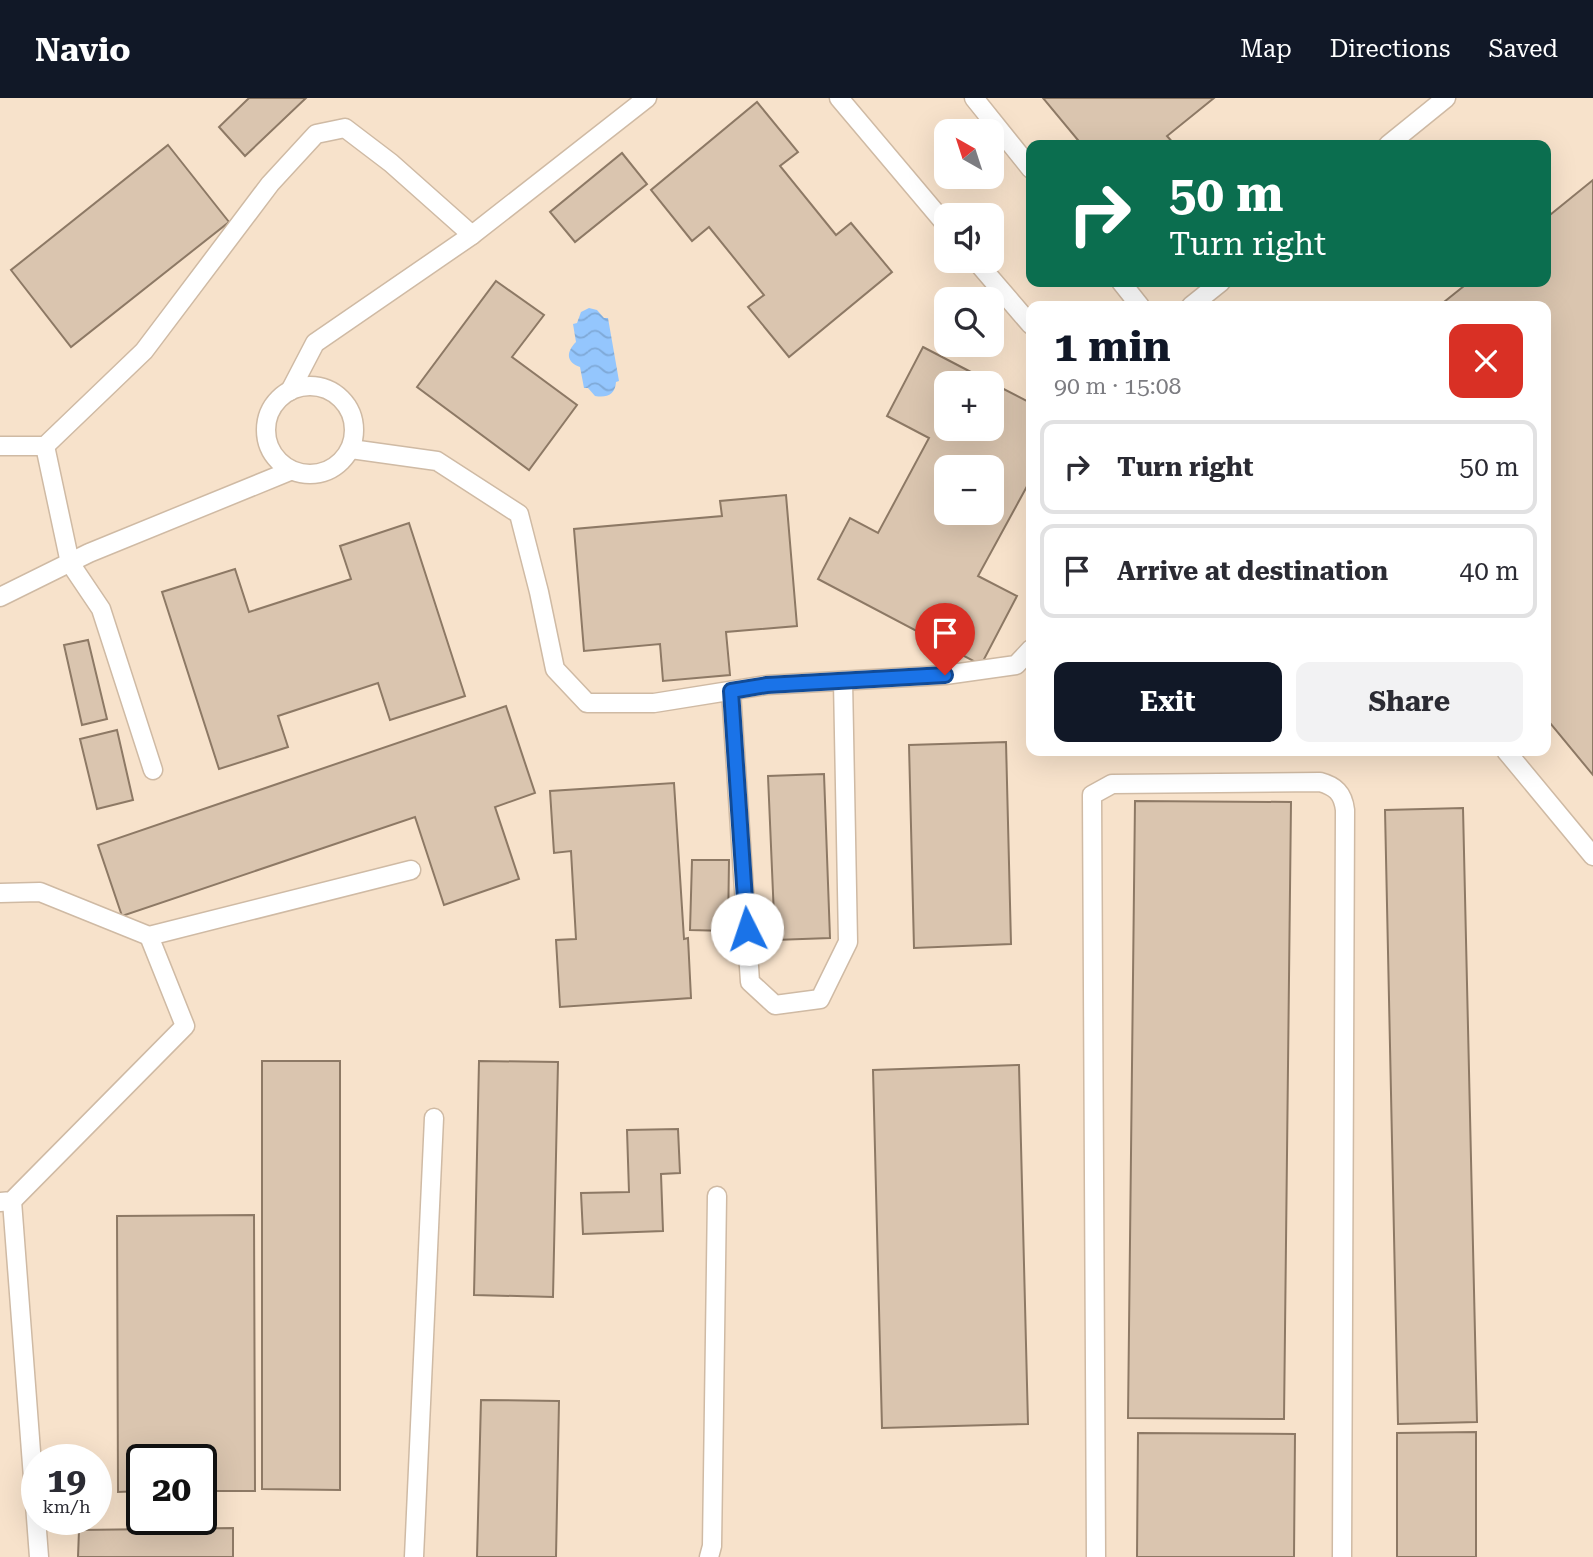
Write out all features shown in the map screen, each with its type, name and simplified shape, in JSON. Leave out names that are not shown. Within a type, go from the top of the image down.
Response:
[{"type":"lane","points":[[290,391],[315,343],[472,235],[647,98]]},
{"type":"lane","points":[[839,98],[934,211]]},
{"type":"lane","points":[[974,98],[1026,163]]},
{"type":"lane","points":[[1394,140],[1446,98]]},
{"type":"lane","points":[[0,446],[45,446],[144,351],[270,184],[316,134],[345,128],[391,163],[472,235]]},
{"type":"lane","points":[[986,273],[1026,319]]},
{"type":"lane","points":[[1125,287],[1136,301]]},
{"type":"lane","points":[[1197,301],[1215,287]]},
{"type":"lane","points":[[303,386],[330,390],[341,398],[354,422],[351,449],[340,463],[325,472],[307,475],[290,471],[277,460],[268,447],[265,431],[268,415],[277,401],[290,391],[303,386]]},
{"type":"lane","points":[[45,446],[70,563],[101,609],[153,770]]},
{"type":"lane","points":[[351,449],[437,461],[519,514],[540,592],[555,669],[587,703],[654,703],[767,685],[945,675],[1016,665],[1026,654]]},
{"type":"lane","points":[[0,597],[70,563],[290,471]]},
{"type":"lane","points":[[731,691],[750,982],[775,1005],[820,999],[848,942],[842,681]]},
{"type":"lane","points":[[1510,756],[1593,856]]},
{"type":"lane","points":[[1096,1557],[1092,796],[1112,784],[1306,782],[1332,785],[1344,798],[1345,810],[1342,1557]]},
{"type":"lane","points":[[0,893],[40,892],[149,936],[411,870]]},
{"type":"lane","points":[[39,1557],[6,1201],[185,1026],[149,936]]},
{"type":"lane","points":[[414,1557],[434,1118]]},
{"type":"lane","points":[[709,1557],[712,1546],[717,1196]]},
{"type":"water","points":[[589,308],[608,318],[619,381],[607,396],[595,396],[588,388],[584,388],[580,367],[570,360],[569,356],[570,349],[576,342],[573,324],[577,323],[581,312]]},
{"type":"building","points":[[249,98],[306,98],[245,156],[219,127]]},
{"type":"building","points":[[1043,98],[1214,98],[1167,136],[1171,140],[1078,140]]},
{"type":"building","points":[[757,102],[798,152],[780,166],[836,235],[851,223],[892,272],[789,357],[748,307],[764,295],[709,227],[692,241],[651,190]]},
{"type":"building","points":[[168,145],[229,222],[71,347],[11,270]]},
{"type":"building","points":[[622,153],[647,184],[575,242],[550,212]]},
{"type":"building","points":[[1593,180],[1593,775],[1551,724],[1551,301],[1445,301],[1463,287],[1551,287],[1551,214]]},
{"type":"building","points":[[496,281],[544,315],[512,357],[577,405],[529,470],[417,387]]},
{"type":"building","points":[[923,347],[934,353],[934,357],[942,357],[969,371],[934,371],[934,441],[1004,441],[1004,389],[1026,400],[1026,488],[978,576],[1017,596],[981,665],[818,579],[850,518],[878,533],[929,438],[887,416]]},
{"type":"building","points":[[786,495],[797,626],[726,632],[730,675],[663,681],[660,644],[584,651],[574,529],[722,516],[720,501]]},
{"type":"building","points":[[409,523],[465,696],[390,720],[378,683],[278,716],[288,747],[219,769],[162,592],[235,569],[249,612],[351,579],[340,546]]},
{"type":"building","points":[[88,640],[107,719],[82,725],[64,645]]},
{"type":"building","points":[[506,706],[535,793],[495,807],[519,879],[444,905],[415,817],[122,916],[98,845]]},
{"type":"building","points":[[117,730],[133,800],[97,809],[80,739]]},
{"type":"building","points":[[1006,742],[1011,944],[914,948],[909,745]]},
{"type":"building","points":[[824,774],[830,938],[775,940],[768,776]]},
{"type":"building","points":[[674,783],[684,939],[688,938],[691,998],[560,1007],[556,940],[576,939],[571,851],[554,853],[550,791]]},
{"type":"building","points":[[1135,801],[1291,802],[1284,1419],[1128,1418]]},
{"type":"building","points":[[1463,808],[1477,1422],[1398,1424],[1385,810]]},
{"type":"building","points":[[692,860],[729,860],[728,931],[690,930]]},
{"type":"building","points":[[262,1061],[340,1061],[340,1490],[262,1489]]},
{"type":"building","points":[[479,1061],[558,1062],[553,1297],[474,1295]]},
{"type":"building","points":[[1019,1065],[1028,1424],[882,1428],[873,1070]]},
{"type":"building","points":[[678,1129],[680,1173],[661,1174],[663,1231],[583,1234],[581,1193],[629,1192],[627,1130]]},
{"type":"building","points":[[254,1215],[255,1491],[217,1491],[217,1444],[126,1444],[126,1492],[118,1492],[117,1216]]},
{"type":"building","points":[[481,1400],[559,1401],[556,1557],[477,1557]]},
{"type":"building","points":[[1476,1432],[1476,1557],[1397,1557],[1397,1433]]},
{"type":"building","points":[[1138,1433],[1295,1434],[1294,1557],[1137,1557]]},
{"type":"building","points":[[217,1528],[233,1528],[233,1557],[78,1557],[79,1535],[112,1535],[112,1530],[126,1529],[126,1535],[217,1535]]},
{"type":"route","points":[[747,929],[731,691],[767,685],[945,675]]}]
